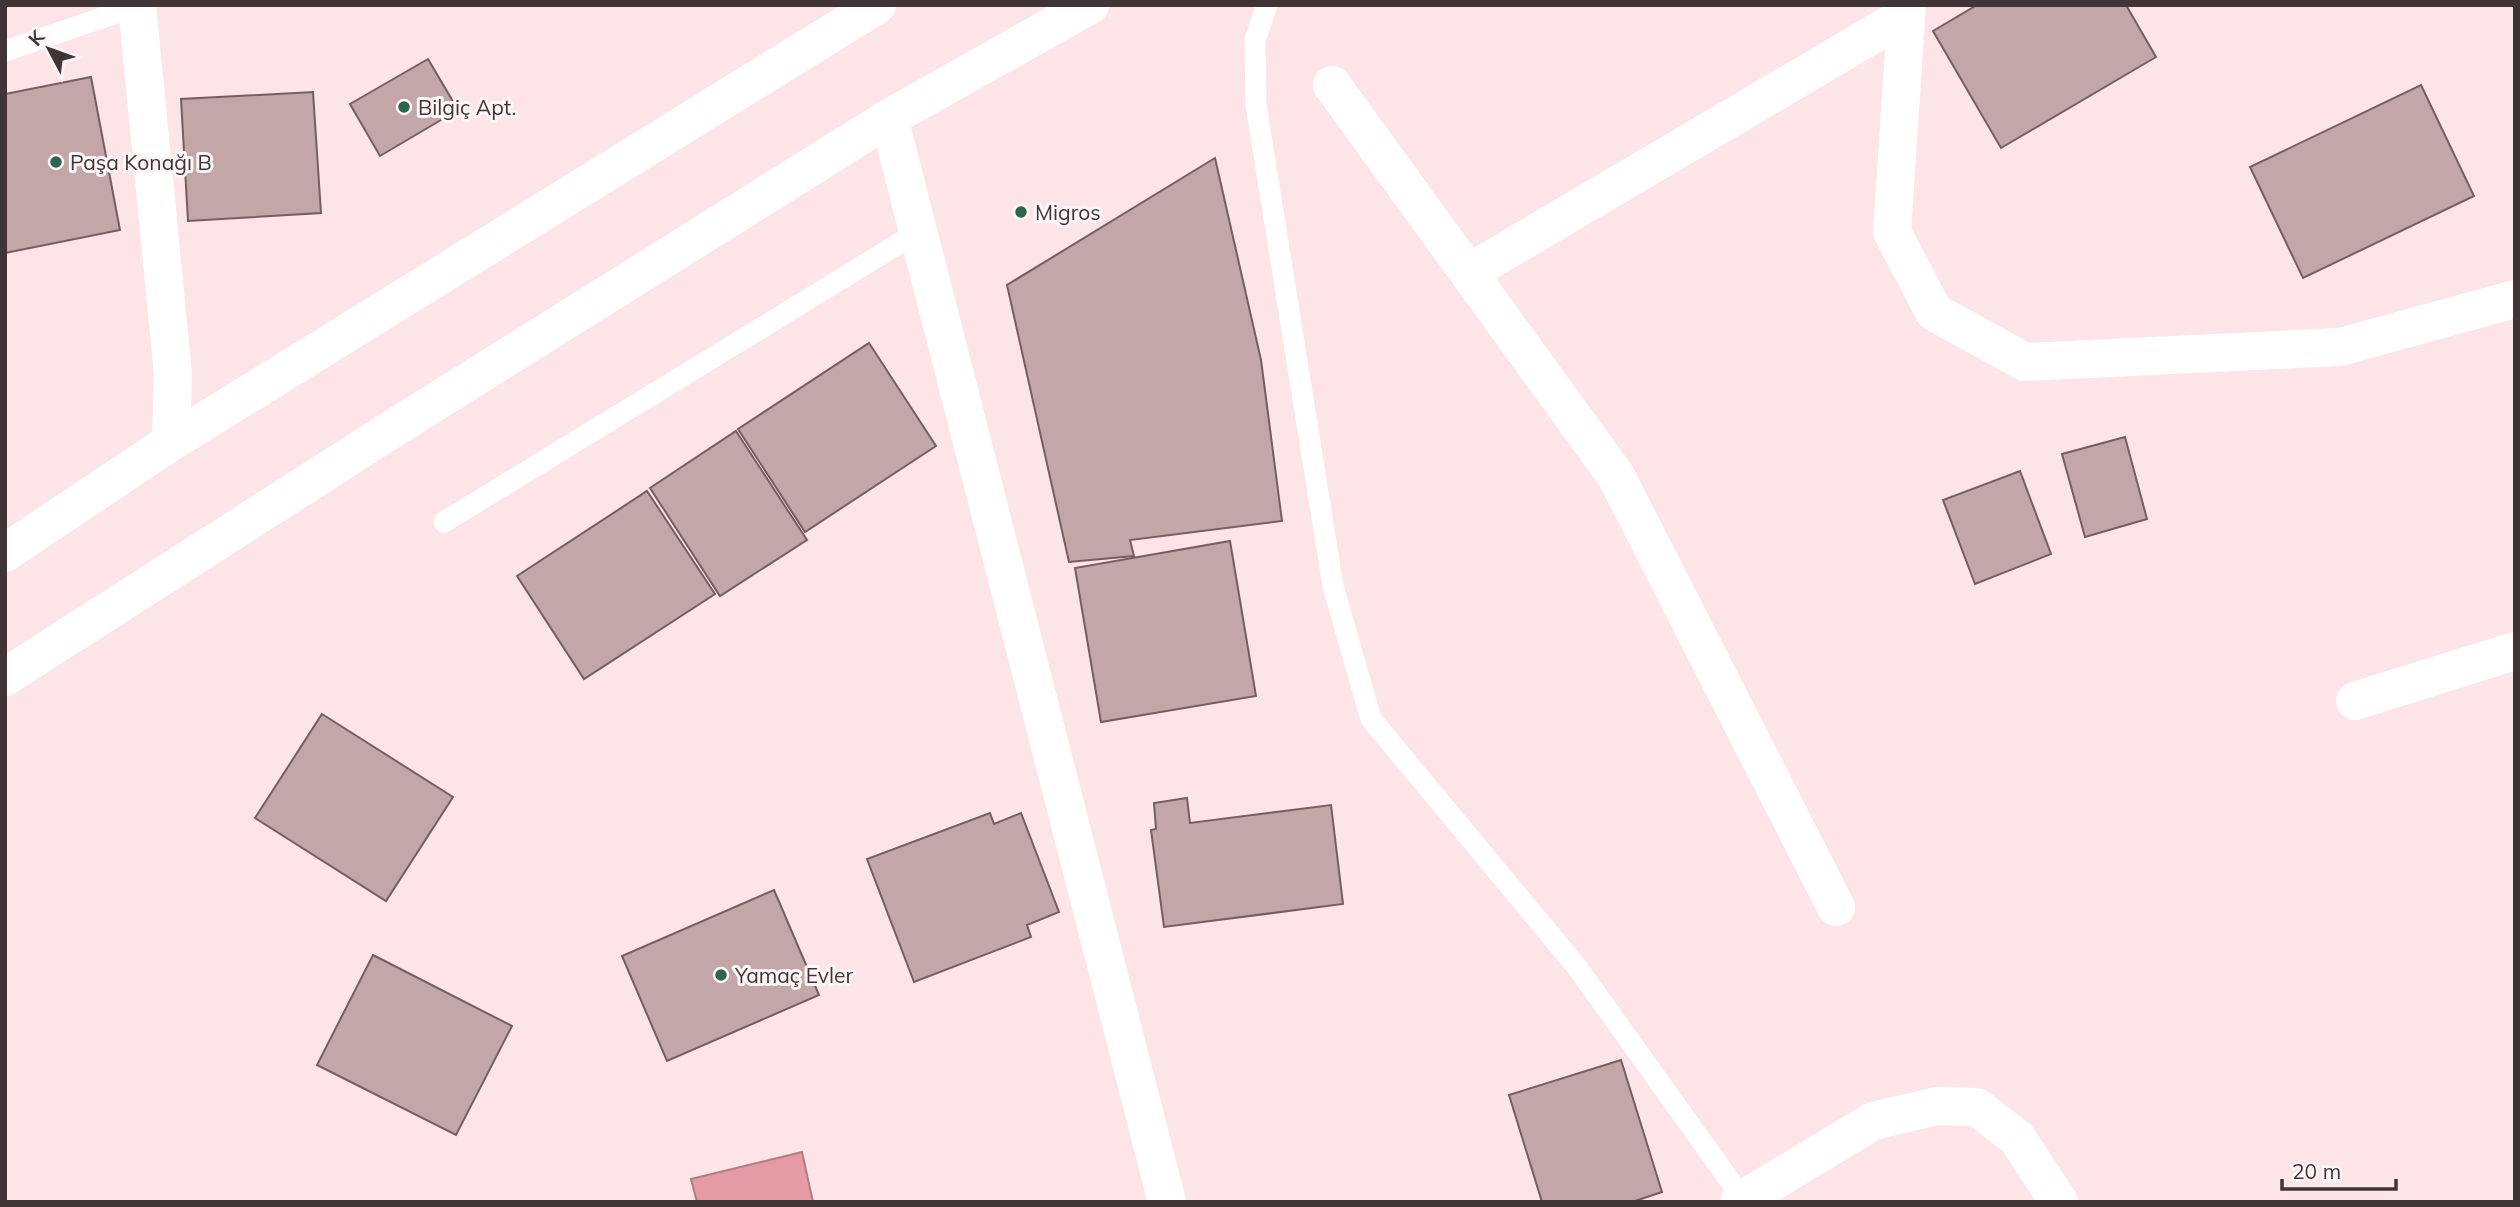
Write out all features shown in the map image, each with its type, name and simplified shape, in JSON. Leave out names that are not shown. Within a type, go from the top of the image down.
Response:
[{"type":"street","points":[[5,552],[172,442],[877,5]]},
{"type":"street","points":[[5,677],[394,428],[889,118],[1090,5]]},
{"type":"street","points":[[137,6],[173,374],[172,442]]},
{"type":"street","points":[[1470,272],[1906,10]]},
{"type":"street","points":[[1906,10],[1892,232],[1934,312],[2025,362],[2340,347],[2515,299]]},
{"type":"street","points":[[1332,85],[1616,476],[1836,907]]},
{"type":"street","points":[[889,118],[1167,1202]]},
{"type":"street","points":[[2355,701],[2515,651]]},
{"type":"street","points":[[1741,1200],[1874,1121],[1937,1106],[1977,1107],[2017,1138],[2059,1202]]},
{"type":"lane","points":[[1267,5],[1255,40],[1256,105],[1333,586],[1371,719],[1577,967],[1741,1200]]},
{"type":"lane","points":[[5,51],[137,6]]},
{"type":"lane","points":[[444,522],[918,232]]},
{"type":"shaded area","points":[[802,1152],[813,1202],[697,1202],[691,1179]]},
{"type":"building","points":[[1977,5],[2126,5],[2156,57],[2001,148],[1933,31]]},
{"type":"building","name":"Bilgiç Apt.","points":[[428,59],[458,110],[380,156],[350,104]]},
{"type":"building","name":"Paşa Konağı B","points":[[91,77],[120,230],[5,253],[5,94]]},
{"type":"building","points":[[2421,85],[2474,196],[2303,278],[2250,167]]},
{"type":"building","points":[[313,92],[321,213],[188,221],[181,99]]},
{"type":"building","points":[[1215,158],[1261,360],[1282,521],[1130,540],[1134,556],[1069,562],[1007,285]]},
{"type":"building","points":[[869,343],[936,446],[805,532],[738,429]]},
{"type":"building","points":[[736,431],[807,540],[720,596],[650,488]]},
{"type":"building","points":[[2125,437],[2147,519],[2085,537],[2062,454]]},
{"type":"building","points":[[2020,471],[2051,554],[1975,584],[1943,500]]},
{"type":"building","points":[[647,491],[715,594],[584,679],[517,576]]},
{"type":"building","points":[[1230,541],[1256,696],[1101,722],[1075,568]]},
{"type":"building","points":[[322,714],[453,797],[386,901],[255,818]]},
{"type":"building","points":[[1187,798],[1190,823],[1331,805],[1343,904],[1164,927],[1151,830],[1156,829],[1154,803]]},
{"type":"building","points":[[990,813],[994,824],[1021,813],[1059,912],[1027,925],[1031,937],[914,982],[867,859]]},
{"type":"building","name":"Yamaç Evler","points":[[774,890],[819,995],[667,1061],[622,956]]},
{"type":"building","points":[[373,955],[512,1026],[456,1135],[317,1065]]},
{"type":"building","points":[[1621,1060],[1662,1192],[1632,1202],[1542,1202],[1509,1095]]},
{"type":"place","name":"Bilgiç Apt.","points":[[404,107]]},
{"type":"place","name":"Paşa Konağı B","points":[[56,162]]},
{"type":"place","name":"Migros","points":[[1021,212]]},
{"type":"place","name":"Yamaç Evler","points":[[721,975]]}]
